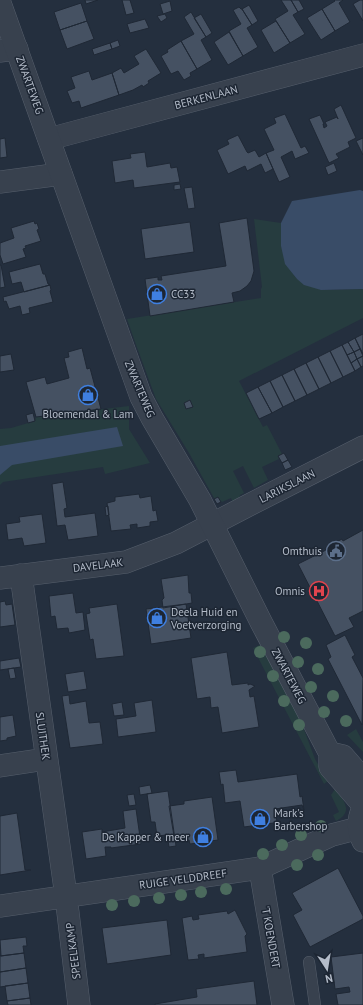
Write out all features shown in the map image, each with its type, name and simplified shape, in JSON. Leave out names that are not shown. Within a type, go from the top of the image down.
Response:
[{"type":"street","name":"ZWARTEWEG","points":[[0,3],[8,50],[49,139],[141,397],[185,473],[330,753],[330,767],[363,805]]},
{"type":"street","name":"BERKENLAAN","points":[[49,139],[363,55]]},
{"type":"street","points":[[0,182],[61,174]]},
{"type":"street","name":"LARIKSLAAN","points":[[212,524],[361,452]]},
{"type":"street","name":"DAVELAAK","points":[[10,577],[126,562],[176,543],[212,524]]},
{"type":"street","name":"SLUITHEK","points":[[10,577],[46,759],[66,896]]},
{"type":"street","points":[[330,753],[343,756],[363,779]]},
{"type":"street","points":[[0,766],[46,759]]},
{"type":"street","name":"RUIGE VELDDREEF","points":[[0,906],[260,868],[332,835],[362,826]]},
{"type":"street","name":"'T KOENDERT","points":[[260,868],[283,1005]]},
{"type":"street","name":"SPEELKAMP","points":[[66,896],[79,1005]]},
{"type":"lane","points":[[309,962],[315,1005]]},
{"type":"green space","points":[[254,219],[281,223],[281,246],[292,272],[297,279],[321,290],[363,289],[363,318],[239,381],[263,427],[267,425],[282,454],[278,456],[279,459],[262,467],[268,480],[254,488],[243,466],[233,471],[244,493],[240,495],[238,502],[233,503],[231,498],[222,502],[214,498],[156,399],[127,319],[261,298],[262,287]]},
{"type":"green space","points":[[129,406],[129,429],[150,463],[105,474],[103,467],[3,482],[0,485],[0,429],[11,428],[35,421],[36,417]]},
{"type":"green space","points":[[262,644],[299,716],[315,759],[328,781],[324,784],[253,648]]},
{"type":"green space","points":[[356,729],[363,742],[363,752],[347,735]]},
{"type":"green space","points":[[335,789],[346,806],[345,814],[336,821],[333,815],[339,812],[331,795]]},
{"type":"water","points":[[360,190],[363,191],[363,289],[321,290],[304,285],[285,264],[281,246],[281,223],[292,201]]},
{"type":"water","points":[[117,427],[123,446],[12,465],[0,475],[0,446]]},
{"type":"building","points":[[85,0],[98,0],[86,4]]},
{"type":"building","points":[[122,0],[130,0],[134,13],[126,15]]},
{"type":"building","points":[[281,0],[291,0],[298,12],[293,15],[305,34],[290,43],[275,19],[288,11]]},
{"type":"building","points":[[291,0],[299,0],[304,9],[298,12]]},
{"type":"building","points":[[334,0],[343,0],[339,3],[350,22],[335,31],[322,9],[335,1]]},
{"type":"building","points":[[363,0],[363,21],[353,4]]},
{"type":"building","points":[[170,1],[172,11],[163,14],[160,4]]},
{"type":"building","points":[[81,3],[87,21],[60,30],[54,12]]},
{"type":"building","points":[[249,5],[258,21],[252,25],[242,9]]},
{"type":"building","points":[[239,7],[242,9],[252,25],[247,28],[258,47],[243,56],[229,31],[241,24],[233,10]]},
{"type":"building","points":[[322,9],[335,31],[321,40],[307,18]]},
{"type":"building","points":[[191,12],[206,37],[201,40],[212,60],[197,69],[181,41],[194,34],[184,17]]},
{"type":"building","points":[[165,14],[167,18],[161,22],[157,16]]},
{"type":"building","points":[[201,14],[212,33],[206,37],[194,18]]},
{"type":"building","points":[[145,19],[149,28],[130,33],[127,24]]},
{"type":"building","points":[[87,21],[94,39],[67,49],[60,30]]},
{"type":"building","points":[[276,21],[290,43],[274,53],[261,30]]},
{"type":"building","points":[[229,32],[243,56],[228,65],[214,42]]},
{"type":"building","points":[[118,40],[120,46],[112,49],[110,43]]},
{"type":"building","points":[[181,41],[197,69],[190,73],[191,76],[184,80],[178,71],[171,74],[161,56]]},
{"type":"building","points":[[110,43],[112,49],[94,55],[92,49]]},
{"type":"building","points":[[146,49],[161,73],[148,81],[149,83],[143,87],[142,85],[119,95],[112,73],[121,68],[124,73],[139,64],[134,56]]},
{"type":"building","points":[[89,71],[92,80],[112,73],[119,95],[81,108],[79,101],[72,103],[67,91],[75,88],[71,77]]},
{"type":"building","points":[[341,105],[356,138],[348,142],[350,147],[336,154],[339,158],[329,163],[309,119],[320,115],[324,128],[327,126],[325,122],[337,117],[338,119],[334,109]]},
{"type":"building","points":[[285,114],[301,148],[305,146],[309,153],[295,159],[292,151],[281,157],[290,177],[279,182],[266,153],[274,150],[264,129],[276,123],[274,118]]},
{"type":"building","points":[[238,135],[248,153],[255,150],[259,157],[266,153],[273,169],[265,173],[261,164],[247,171],[245,166],[228,174],[217,150],[229,144],[227,140]]},
{"type":"building","points":[[5,138],[7,157],[0,158],[0,139]]},
{"type":"building","points":[[363,138],[363,155],[356,141]]},
{"type":"building","points":[[145,152],[147,167],[170,163],[171,168],[177,167],[180,182],[134,188],[133,180],[115,183],[112,161],[131,158],[130,154]]},
{"type":"building","points":[[334,163],[337,171],[328,175],[325,167]]},
{"type":"building","points":[[180,184],[181,189],[174,190],[174,185]]},
{"type":"building","points":[[192,187],[195,208],[188,209],[184,188]]},
{"type":"building","points":[[247,218],[254,271],[251,281],[247,286],[240,291],[232,293],[234,302],[150,316],[145,279],[158,277],[158,280],[162,280],[161,276],[226,266],[219,223]]},
{"type":"building","points":[[34,221],[35,224],[37,223],[39,229],[37,230],[41,241],[25,246],[26,248],[23,249],[26,257],[3,264],[0,255],[0,243],[14,238],[11,228]]},
{"type":"building","points":[[190,222],[194,252],[145,259],[141,229]]},
{"type":"building","points":[[40,264],[43,274],[45,274],[48,284],[50,285],[24,292],[21,282],[12,284],[9,272]]},
{"type":"building","points":[[0,265],[5,287],[0,288]]},
{"type":"building","points":[[50,285],[53,302],[29,308],[30,313],[22,315],[20,306],[9,309],[6,301],[4,302],[3,297]]},
{"type":"building","points":[[363,334],[363,354],[355,338]]},
{"type":"building","points":[[355,338],[360,349],[354,352],[348,342]]},
{"type":"building","points":[[348,342],[354,352],[347,355],[342,345]]},
{"type":"building","points":[[342,345],[355,371],[343,377],[330,351]]},
{"type":"building","points":[[82,348],[87,369],[90,368],[101,409],[36,417],[26,382],[45,377],[47,384],[69,378],[64,358],[69,357],[68,352]]},
{"type":"building","points":[[360,349],[363,356],[357,359],[354,352]]},
{"type":"building","points":[[330,351],[343,377],[331,383],[318,357]]},
{"type":"building","points":[[354,352],[357,359],[351,363],[347,355]]},
{"type":"building","points":[[11,354],[14,370],[0,372],[0,356]]},
{"type":"building","points":[[363,356],[363,366],[361,367],[357,359]]},
{"type":"building","points":[[318,357],[331,383],[319,389],[306,363]]},
{"type":"building","points":[[357,359],[361,367],[355,371],[351,363]]},
{"type":"building","points":[[306,363],[319,389],[307,395],[294,369]]},
{"type":"building","points":[[294,369],[307,395],[295,401],[282,375]]},
{"type":"building","points":[[282,375],[295,401],[283,407],[270,381]]},
{"type":"building","points":[[270,381],[283,407],[272,413],[258,387]]},
{"type":"building","points":[[258,387],[272,413],[259,419],[246,393]]},
{"type":"building","points":[[190,400],[193,407],[186,409],[184,403]]},
{"type":"building","points":[[33,413],[35,421],[28,423],[26,415]]},
{"type":"building","points":[[284,453],[288,460],[282,463],[278,456]]},
{"type":"building","points":[[288,460],[292,467],[285,470],[282,463]]},
{"type":"building","points":[[63,482],[67,508],[64,509],[65,517],[95,513],[98,536],[68,540],[65,525],[57,526],[52,484]]},
{"type":"building","points":[[139,494],[140,498],[151,496],[153,511],[156,510],[158,521],[150,522],[150,526],[137,528],[137,524],[130,525],[131,529],[111,531],[107,503],[115,501],[115,497]]},
{"type":"building","points":[[218,497],[221,502],[217,504],[214,499]]},
{"type":"building","points":[[108,506],[109,515],[106,516],[105,507]]},
{"type":"building","points":[[42,514],[46,543],[24,546],[22,538],[8,540],[6,524],[20,522],[19,517]]},
{"type":"building","points":[[363,530],[363,611],[349,618],[354,627],[335,636],[298,564],[326,550],[325,548],[342,539],[343,541]]},
{"type":"building","points":[[188,575],[189,593],[191,593],[192,603],[163,608],[162,600],[164,598],[161,579]]},
{"type":"building","points":[[73,593],[76,613],[83,612],[85,630],[69,633],[68,628],[57,629],[55,616],[51,617],[49,596]]},
{"type":"building","points":[[5,601],[6,605],[12,604],[15,625],[0,627],[0,602]]},
{"type":"building","points":[[117,604],[124,656],[96,659],[93,639],[90,640],[86,614],[90,613],[89,608]]},
{"type":"building","points":[[186,604],[191,638],[151,644],[146,609]]},
{"type":"building","points":[[345,635],[355,655],[352,657],[363,678],[362,725],[328,659],[331,657],[326,645]]},
{"type":"building","points":[[227,652],[232,685],[248,683],[248,685],[250,684],[255,686],[249,690],[250,697],[254,696],[259,727],[222,733],[218,707],[211,708],[210,697],[197,699],[191,658]]},
{"type":"building","points":[[19,658],[21,667],[0,670],[0,661]]},
{"type":"building","points":[[14,668],[16,678],[10,679],[8,669]]},
{"type":"building","points":[[84,671],[87,689],[68,692],[65,674]]},
{"type":"building","points":[[69,695],[70,704],[86,701],[89,723],[100,722],[103,744],[70,748],[62,696]]},
{"type":"building","points":[[152,700],[156,732],[118,737],[116,719],[136,716],[134,703]]},
{"type":"building","points":[[122,702],[124,715],[114,716],[112,704]]},
{"type":"building","points":[[13,715],[16,736],[0,741],[0,717]]},
{"type":"building","points":[[236,770],[238,782],[297,774],[300,797],[302,796],[304,810],[302,805],[275,809],[277,822],[281,822],[244,827],[240,801],[225,803],[223,784],[221,785],[219,772]]},
{"type":"building","points":[[150,785],[152,793],[140,795],[139,787]]},
{"type":"building","points":[[168,791],[176,846],[169,847],[167,835],[157,836],[155,822],[151,822],[147,794]]},
{"type":"building","points":[[134,794],[136,805],[129,806],[127,795]]},
{"type":"building","points":[[212,797],[218,840],[190,844],[189,840],[175,842],[169,806],[184,804],[184,801]]},
{"type":"building","points":[[136,809],[141,844],[111,848],[105,847],[106,856],[86,859],[82,832],[102,829],[102,832],[125,828],[123,811]]},
{"type":"building","points":[[17,813],[25,870],[31,870],[0,875],[0,816]]},
{"type":"building","points":[[338,868],[363,916],[363,919],[310,947],[293,915],[302,910],[292,893]]},
{"type":"building","points":[[235,910],[247,934],[245,936],[247,952],[204,958],[204,954],[198,955],[199,959],[188,960],[182,918],[192,916],[193,920],[199,919],[198,915],[227,911],[228,914]]},
{"type":"building","points":[[167,920],[171,955],[107,964],[102,928]]},
{"type":"building","points":[[26,937],[27,946],[23,946],[24,953],[1,956],[0,940]]},
{"type":"building","points":[[24,953],[26,968],[0,972],[0,956]]},
{"type":"building","points":[[363,953],[363,1005],[338,1005],[336,994],[350,992],[349,987],[335,989],[331,957]]},
{"type":"building","points":[[26,968],[28,983],[0,987],[0,972]]},
{"type":"building","points":[[254,981],[257,1005],[155,1005],[197,997],[196,989]]},
{"type":"building","points":[[28,983],[30,998],[7,1001],[5,986]]},
{"type":"building","points":[[30,998],[31,1005],[8,1005],[7,1001]]},
{"type":"place","name":"CC33","points":[[157,294]]},
{"type":"place","name":"Bloemendal & Lam","points":[[88,395]]},
{"type":"place","name":"Omthuis","points":[[336,551]]},
{"type":"place","name":"Omnis","points":[[319,591]]},
{"type":"place","name":"Deela Huid en Voetverzorging","points":[[157,618]]},
{"type":"place","name":"Mark's Barbershop","points":[[260,819]]},
{"type":"place","name":"De Kapper & meer","points":[[203,837]]}]
